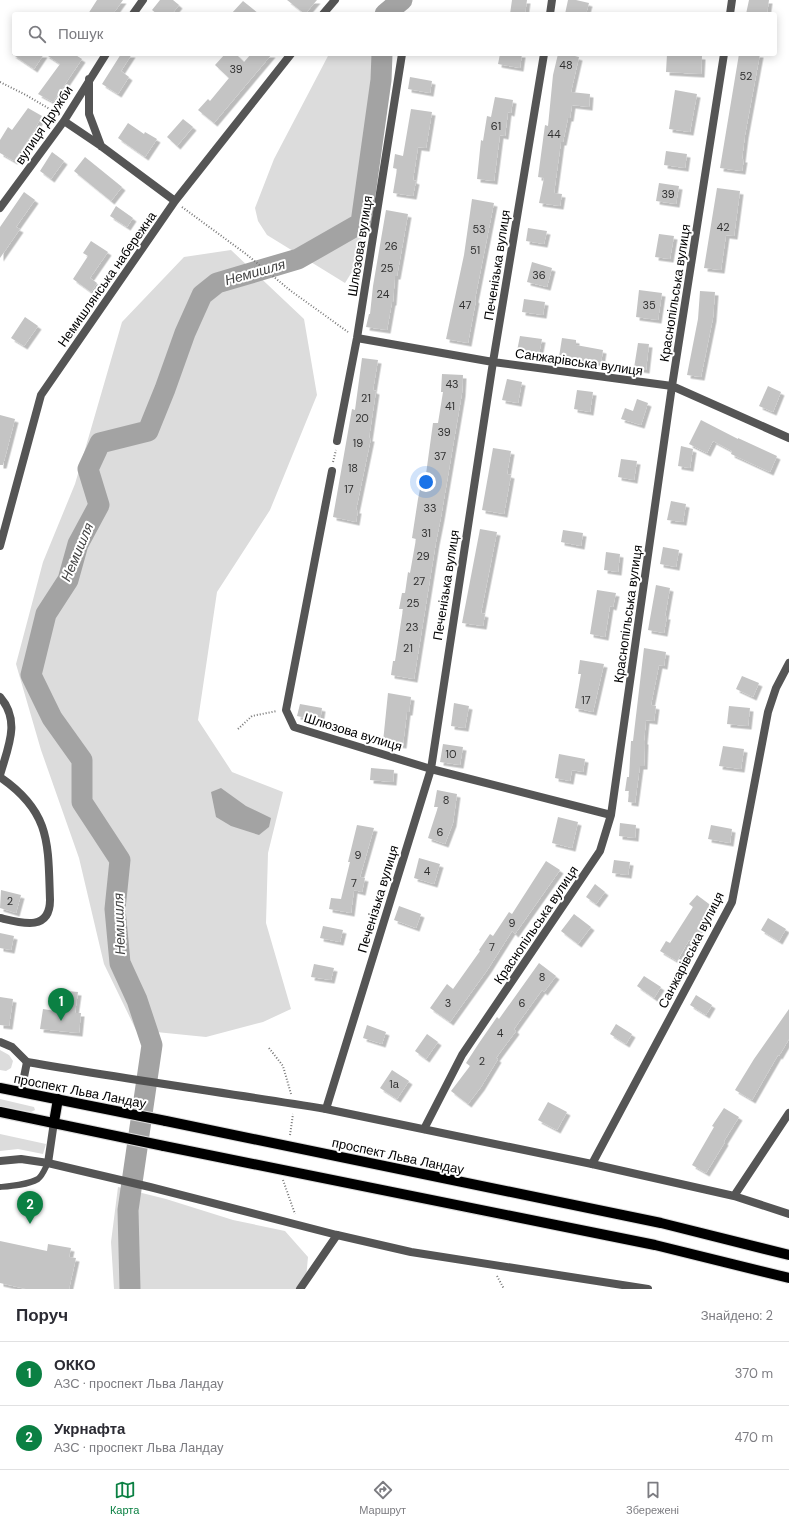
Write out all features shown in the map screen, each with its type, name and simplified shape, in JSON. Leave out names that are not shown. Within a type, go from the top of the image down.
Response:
[{"type":"main road","name":"проспект Льва Ландау","points":[[0,1088],[661,1223],[789,1255]]},
{"type":"main road","points":[[54,1122],[58,1099]]},
{"type":"main road","points":[[0,1112],[655,1245],[789,1278]]},
{"type":"street","points":[[134,12],[143,0]]},
{"type":"street","points":[[550,12],[552,0]]},
{"type":"street","points":[[730,12],[732,0]]},
{"type":"street","points":[[324,12],[332,1]]},
{"type":"street","name":"вулиця Дружби","points":[[0,208],[64,121],[105,56]]},
{"type":"street","name":"Немишлянська набережна","points":[[0,546],[41,395],[175,201],[289,56]]},
{"type":"street","name":"Шлюзова вулиця","points":[[337,441],[357,338],[402,56]]},
{"type":"street","name":"Печенізька вулиця","points":[[326,1109],[430,769],[493,362],[544,56]]},
{"type":"street","name":"Краснопільська вулиця","points":[[424,1129],[462,1054],[600,851],[611,815],[672,386],[724,56]]},
{"type":"street","points":[[89,79],[89,114],[101,146]]},
{"type":"street","points":[[64,121],[101,146],[175,201]]},
{"type":"street","name":"Санжарівська вулиця","points":[[357,338],[493,362],[672,386],[789,438]]},
{"type":"street","points":[[286,710],[332,471]]},
{"type":"street","name":"Санжарівська вулиця","points":[[592,1164],[732,902],[768,712],[776,688],[789,664]]},
{"type":"street","points":[[0,697],[10,713],[12,724],[11,736],[0,776],[12,785],[31,804],[43,827],[48,852],[50,906],[48,913],[38,922],[25,924],[0,918]]},
{"type":"street","name":"Шлюзова вулиця","points":[[286,710],[294,727],[430,769],[611,815]]},
{"type":"street","points":[[0,1042],[12,1047],[27,1062],[326,1109],[592,1164],[734,1196],[789,1214]]},
{"type":"street","points":[[21,1092],[27,1062]]},
{"type":"street","points":[[734,1196],[789,1113]]},
{"type":"street","points":[[48,1163],[54,1122]]},
{"type":"street","points":[[0,1161],[21,1159],[48,1163],[411,1252],[648,1289]]},
{"type":"street","points":[[300,1289],[337,1235]]},
{"type":"lane","points":[[0,1188],[22,1184],[37,1179],[43,1173],[48,1163]]},
{"type":"path","points":[[0,82],[59,114],[64,121]]},
{"type":"path","points":[[175,201],[246,254],[292,291],[357,338]]},
{"type":"path","points":[[333,462],[336,450]]},
{"type":"path","points":[[238,729],[252,716],[273,711],[286,710]]},
{"type":"path","points":[[270,1048],[283,1066],[294,1104]]},
{"type":"shaded area","points":[[328,56],[390,56],[376,158],[363,232],[355,267],[345,283],[267,235],[258,221],[255,208],[274,159]]},
{"type":"shaded area","points":[[231,250],[304,319],[317,395],[270,510],[217,592],[198,720],[232,772],[283,792],[268,853],[266,923],[291,1009],[263,1022],[206,1037],[136,1030],[104,964],[79,858],[41,750],[16,664],[43,562],[75,484],[122,322],[184,257]]},
{"type":"shaded area","points":[[221,788],[246,806],[271,818],[269,827],[259,835],[231,826],[216,817],[211,792]]},
{"type":"shaded area","points":[[0,1050],[9,1055],[13,1061],[11,1068],[6,1071],[0,1070]]},
{"type":"shaded area","points":[[0,1099],[34,1107],[35,1110],[31,1112],[0,1106]]},
{"type":"shaded area","points":[[0,1134],[46,1144],[43,1154],[18,1149],[0,1151]]},
{"type":"shaded area","points":[[118,1187],[166,1199],[233,1220],[285,1231],[308,1257],[305,1289],[114,1289],[111,1242]]},
{"type":"building","points":[[97,0],[123,0],[114,12],[89,12]]},
{"type":"building","points":[[160,0],[173,0],[179,5],[174,12],[154,12],[152,10]]},
{"type":"building","points":[[287,0],[317,0],[307,12],[302,12]]},
{"type":"building","points":[[512,0],[527,0],[525,12],[510,12]]},
{"type":"building","points":[[568,0],[589,3],[587,12],[565,12]]},
{"type":"building","points":[[749,0],[769,0],[767,12],[746,12]]},
{"type":"building","points":[[243,1],[257,12],[233,12]]},
{"type":"building","points":[[15,56],[43,56],[34,69]]},
{"type":"building","points":[[48,56],[77,56],[82,59],[53,102],[38,94],[60,64]]},
{"type":"building","points":[[120,56],[131,56],[121,71],[129,77],[118,94],[102,84]]},
{"type":"building","points":[[223,56],[238,56],[244,62],[249,56],[270,56],[214,123],[198,110],[208,99],[210,101],[229,78],[215,65]]},
{"type":"building","points":[[500,56],[522,56],[520,68],[498,64]]},
{"type":"building","points":[[558,56],[579,57],[571,92],[590,94],[589,107],[572,105],[563,142],[561,142],[554,193],[562,194],[560,206],[539,203],[544,178],[538,177],[545,125],[548,126],[553,75]]},
{"type":"building","points":[[667,56],[702,56],[701,74],[666,72]]},
{"type":"building","points":[[739,56],[760,56],[745,135],[742,171],[720,168]]},
{"type":"building","points":[[410,77],[432,81],[430,93],[408,89]]},
{"type":"building","points":[[675,90],[697,94],[690,132],[669,129]]},
{"type":"building","points":[[495,97],[513,100],[511,113],[508,112],[505,136],[500,135],[494,181],[477,179],[481,140],[483,141],[487,116],[491,117]]},
{"type":"building","points":[[28,108],[42,116],[14,161],[0,153],[0,140],[8,127],[12,130]]},
{"type":"building","points":[[411,109],[432,112],[426,148],[418,147],[413,180],[416,181],[413,196],[393,193],[397,169],[393,168],[395,154],[403,156]]},
{"type":"building","points":[[183,119],[193,127],[177,146],[167,137]]},
{"type":"building","points":[[128,123],[144,134],[145,132],[157,139],[145,157],[118,138]]},
{"type":"building","points":[[666,151],[687,154],[685,168],[664,165]]},
{"type":"building","points":[[52,152],[64,161],[51,179],[40,171]]},
{"type":"building","points":[[85,157],[122,187],[111,201],[74,171]]},
{"type":"building","points":[[659,183],[679,186],[676,204],[656,201]]},
{"type":"building","points":[[717,188],[740,191],[734,236],[726,235],[721,270],[704,268]]},
{"type":"building","points":[[24,192],[35,200],[16,227],[20,229],[0,258],[0,227]]},
{"type":"building","points":[[472,199],[494,203],[468,343],[446,339],[464,255]]},
{"type":"building","points":[[116,206],[133,218],[127,227],[110,216]]},
{"type":"building","points":[[386,210],[408,214],[397,276],[395,276],[393,302],[387,330],[366,327],[370,314],[373,286]]},
{"type":"building","points":[[528,228],[547,231],[544,244],[526,241]]},
{"type":"building","points":[[659,234],[674,236],[670,259],[655,257]]},
{"type":"building","points":[[91,241],[108,252],[90,278],[97,283],[91,292],[73,279],[88,256],[83,253]]},
{"type":"building","points":[[532,262],[552,268],[547,287],[527,282]]},
{"type":"building","points":[[639,290],[662,293],[658,320],[636,317]]},
{"type":"building","points":[[700,291],[715,292],[713,318],[701,377],[687,375],[698,319]]},
{"type":"building","points":[[524,299],[545,302],[543,315],[522,312]]},
{"type":"building","points":[[25,317],[38,326],[24,346],[11,338]]},
{"type":"building","points":[[520,336],[542,339],[539,354],[517,351]]},
{"type":"building","points":[[562,338],[576,340],[576,345],[603,350],[601,363],[559,357]]},
{"type":"building","points":[[638,343],[649,344],[646,370],[634,368]]},
{"type":"building","points":[[362,358],[378,360],[373,390],[376,391],[369,438],[371,438],[356,510],[358,510],[356,522],[333,517],[352,409],[355,410]]},
{"type":"building","points":[[442,374],[463,375],[462,393],[414,679],[391,675],[393,661],[395,661],[403,609],[399,609],[402,593],[405,593],[408,572],[410,573],[416,539],[412,538],[418,499],[423,474],[426,474],[433,423],[438,423],[443,392],[441,392]]},
{"type":"building","points":[[507,379],[522,382],[518,403],[502,400]]},
{"type":"building","points":[[768,386],[781,392],[773,412],[759,406]]},
{"type":"building","points":[[577,390],[593,392],[590,412],[574,409]]},
{"type":"building","points":[[637,399],[648,403],[641,425],[621,419],[625,408],[633,411]]},
{"type":"building","points":[[0,415],[15,419],[3,465],[0,465]]},
{"type":"building","points":[[701,420],[738,439],[777,456],[770,472],[731,454],[732,451],[713,441],[707,453],[689,444]]},
{"type":"building","points":[[681,446],[693,449],[690,468],[678,466]]},
{"type":"building","points":[[493,448],[511,451],[507,474],[511,475],[504,514],[482,510]]},
{"type":"building","points":[[621,459],[637,461],[634,480],[618,477]]},
{"type":"building","points":[[671,501],[686,504],[683,522],[667,520]]},
{"type":"building","points":[[480,529],[497,532],[481,613],[485,614],[483,626],[462,623]]},
{"type":"building","points":[[563,530],[583,533],[581,546],[561,542]]},
{"type":"building","points":[[663,547],[679,550],[676,567],[660,564]]},
{"type":"building","points":[[606,552],[620,554],[618,572],[604,570]]},
{"type":"building","points":[[656,585],[670,588],[665,616],[667,616],[664,633],[648,630]]},
{"type":"building","points":[[597,590],[616,593],[613,607],[610,606],[605,637],[590,634]]},
{"type":"building","points":[[644,648],[666,652],[664,666],[659,665],[651,705],[656,706],[654,721],[646,720],[644,766],[640,766],[635,803],[628,802],[629,791],[625,791],[627,777],[629,777],[631,741],[633,741]]},
{"type":"building","points":[[580,660],[604,664],[593,712],[575,708],[581,674],[578,674]]},
{"type":"building","points":[[742,676],[759,683],[753,697],[736,689]]},
{"type":"building","points":[[388,693],[411,697],[409,712],[407,712],[403,745],[383,742]]},
{"type":"building","points":[[454,703],[469,706],[465,728],[451,726]]},
{"type":"building","points":[[300,704],[322,708],[320,721],[297,716]]},
{"type":"building","points":[[729,706],[750,708],[748,726],[727,724]]},
{"type":"building","points":[[443,744],[463,747],[460,765],[440,762]]},
{"type":"building","points":[[723,746],[744,749],[741,769],[719,766]]},
{"type":"building","points":[[559,754],[585,759],[583,772],[572,770],[570,781],[555,778]]},
{"type":"building","points":[[371,768],[394,770],[393,782],[370,780]]},
{"type":"building","points":[[437,790],[457,794],[453,823],[445,844],[428,838],[438,807],[434,807]]},
{"type":"building","points":[[558,817],[578,822],[572,848],[552,843]]},
{"type":"building","points":[[620,823],[636,825],[635,838],[619,836]]},
{"type":"building","points":[[357,825],[374,828],[360,877],[365,878],[362,892],[354,890],[351,913],[329,909],[331,898],[341,899]]},
{"type":"building","points":[[711,825],[732,829],[730,843],[708,839]]},
{"type":"building","points":[[419,858],[440,864],[434,884],[414,878]]},
{"type":"building","points":[[614,860],[630,862],[628,875],[612,873]]},
{"type":"building","points":[[546,861],[560,870],[515,934],[512,931],[488,969],[450,1022],[430,1008],[447,984],[453,989],[490,934],[493,936],[509,912],[512,914]]},
{"type":"building","points":[[595,884],[605,892],[596,904],[586,897]]},
{"type":"building","points":[[1,890],[21,895],[16,913],[0,908]]},
{"type":"building","points":[[697,895],[713,907],[697,928],[701,930],[693,943],[689,940],[677,961],[660,951],[666,941],[670,943],[693,907],[689,904]]},
{"type":"building","points":[[399,906],[421,914],[416,928],[394,920]]},
{"type":"building","points":[[574,914],[591,927],[578,944],[561,931]]},
{"type":"building","points":[[768,918],[786,929],[779,941],[761,930]]},
{"type":"building","points":[[323,926],[343,930],[340,942],[320,938]]},
{"type":"building","points":[[0,933],[14,936],[11,950],[0,948]]},
{"type":"building","points":[[539,963],[556,976],[544,992],[542,990],[514,1029],[516,1031],[496,1058],[498,1059],[481,1087],[468,1104],[451,1091],[470,1066],[466,1063],[479,1043],[497,1017],[499,1019]]},
{"type":"building","points":[[314,964],[334,968],[331,980],[311,977]]},
{"type":"building","points":[[644,976],[661,987],[654,998],[637,986]]},
{"type":"building","points":[[57,990],[78,992],[75,1013],[81,1013],[79,1033],[40,1029],[43,1009],[55,1011]]},
{"type":"building","points":[[696,995],[712,1005],[706,1015],[690,1005]]},
{"type":"building","points":[[0,997],[13,999],[9,1026],[0,1025]]},
{"type":"building","points":[[789,1009],[789,1039],[752,1100],[735,1090],[754,1059]]},
{"type":"building","points":[[616,1024],[632,1034],[626,1044],[610,1034]]},
{"type":"building","points":[[367,1025],[386,1032],[382,1044],[363,1038]]},
{"type":"building","points":[[427,1034],[438,1042],[426,1059],[415,1051]]},
{"type":"building","points":[[392,1070],[409,1081],[397,1099],[380,1088]]},
{"type":"building","points":[[548,1102],[567,1112],[557,1130],[538,1120]]},
{"type":"building","points":[[724,1108],[739,1117],[706,1173],[692,1165],[714,1127],[712,1126]]},
{"type":"building","points":[[0,1241],[47,1251],[48,1244],[71,1248],[69,1257],[76,1258],[69,1289],[26,1289],[0,1283]]},
{"type":"waterway","name":"Немишля","points":[[387,12],[402,0]]},
{"type":"waterway","name":"Немишля","points":[[130,1289],[128,1210],[152,1045],[137,1000],[120,963],[115,909],[120,860],[82,802],[82,760],[52,718],[31,675],[46,614],[68,580],[78,544],[99,505],[88,469],[100,443],[148,431],[185,333],[202,295],[217,283],[298,259],[361,223],[381,80],[382,56]]},
{"type":"place","name":"ОККО","points":[[61,1021]]},
{"type":"place","name":"Укрнафта","points":[[30,1224]]}]
